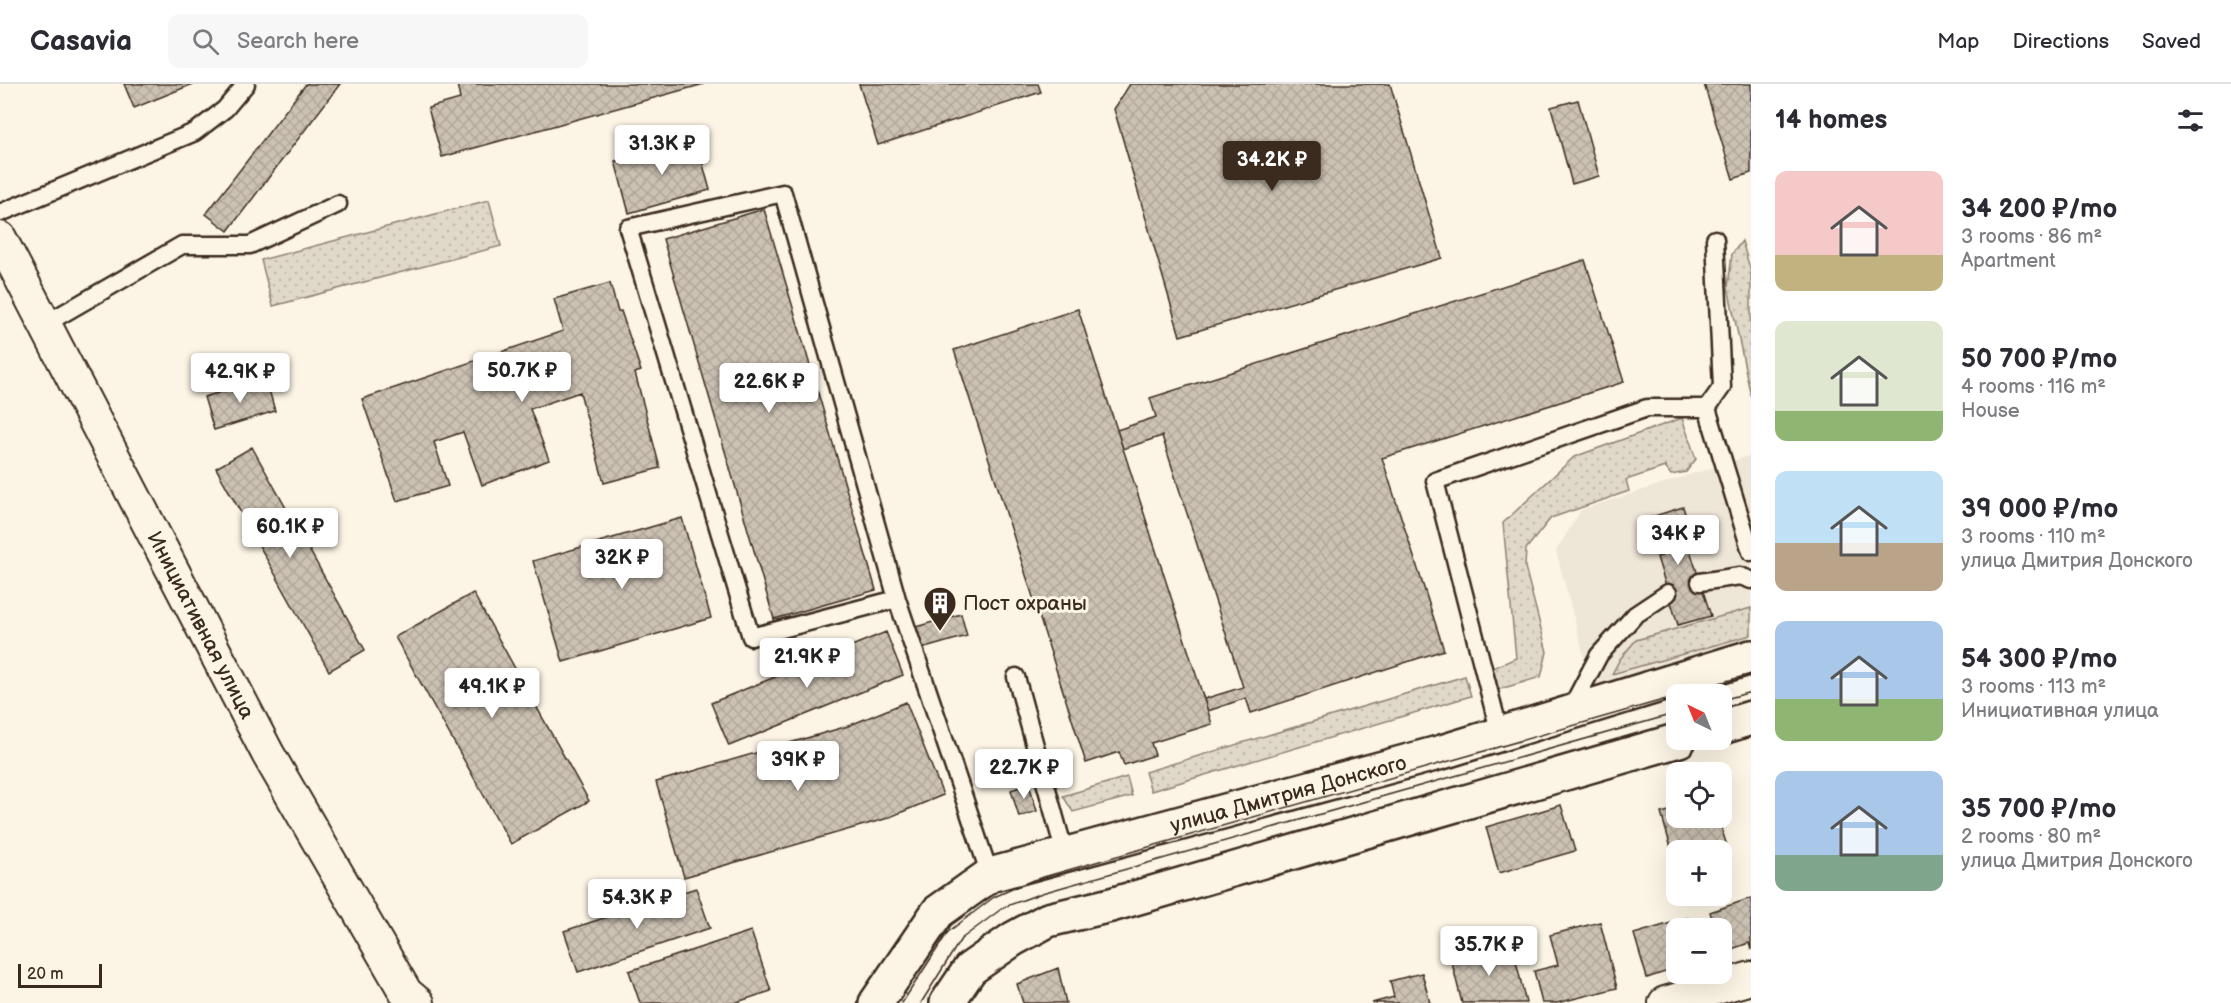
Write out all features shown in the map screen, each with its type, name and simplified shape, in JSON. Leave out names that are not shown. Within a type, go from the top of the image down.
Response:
[{"type":"street","name":"Инициативная улица","points":[[0,238],[268,754],[405,993],[418,1003]]},
{"type":"street","name":"улица Дмитрия Донского","points":[[876,1003],[938,912],[990,875],[1500,734],[1751,657]]},
{"type":"street","points":[[1732,724],[1751,718]]},
{"type":"street","points":[[946,1003],[970,969],[1013,939],[1048,920],[1111,905],[1666,743]]},
{"type":"street","points":[[1665,1003],[1751,978]]},
{"type":"lane","points":[[0,213],[195,132],[225,109],[246,84]]},
{"type":"lane","points":[[897,599],[751,637],[628,228],[783,193],[897,599],[990,875]]},
{"type":"lane","points":[[45,324],[182,245],[250,245],[338,204]]},
{"type":"lane","points":[[1707,408],[1722,387],[1715,239]]},
{"type":"lane","points":[[1500,734],[1435,481],[1647,408],[1707,408]]},
{"type":"lane","points":[[1707,408],[1751,552]]},
{"type":"lane","points":[[1700,582],[1740,576],[1751,580]]},
{"type":"lane","points":[[1569,713],[1599,656],[1635,615],[1668,592]]},
{"type":"lane","points":[[1016,677],[1065,854]]},
{"type":"shaded area","points":[[489,200],[501,246],[273,306],[261,260]]},
{"type":"shaded area","points":[[1742,241],[1751,272],[1751,397],[1728,287],[1732,254]]},
{"type":"shaded area","points":[[1682,418],[1696,459],[1686,472],[1671,475],[1665,467],[1626,480],[1629,491],[1551,518],[1526,549],[1525,567],[1547,652],[1541,677],[1497,690],[1493,668],[1516,658],[1503,523],[1574,457]]},
{"type":"shaded area","points":[[1751,455],[1751,640],[1592,686],[1556,551],[1581,510]]},
{"type":"shaded area","points":[[1751,608],[1751,635],[1612,674],[1620,659],[1636,640]]},
{"type":"shaded area","points":[[1465,676],[1471,696],[1151,791],[1145,772]]},
{"type":"shaded area","points":[[1127,777],[1132,796],[1073,812],[1063,796]]},
{"type":"building","points":[[124,84],[193,84],[134,108]]},
{"type":"building","points":[[306,84],[340,84],[228,231],[206,214]]},
{"type":"building","points":[[457,84],[704,84],[442,157],[428,108],[460,99]]},
{"type":"building","points":[[859,84],[1038,84],[1041,92],[878,145]]},
{"type":"building","points":[[1130,84],[1390,84],[1442,258],[1180,336],[1114,109]]},
{"type":"building","points":[[1704,84],[1751,84],[1751,173],[1733,179]]},
{"type":"building","points":[[1578,100],[1599,176],[1572,184],[1551,107]]},
{"type":"building","points":[[696,139],[710,190],[629,213],[615,161]]},
{"type":"building","points":[[764,209],[876,590],[774,619],[663,239]]},
{"type":"building","points":[[1585,260],[1624,382],[1382,458],[1444,650],[1251,713],[1246,698],[1208,711],[1204,699],[1243,687],[1162,436],[1123,449],[1117,430],[1156,417],[1150,398]]},
{"type":"building","points":[[610,283],[618,312],[621,311],[641,371],[635,373],[660,468],[604,483],[580,392],[530,409],[549,460],[482,485],[463,432],[434,442],[448,486],[397,501],[362,399],[563,331],[554,299]]},
{"type":"building","points":[[1078,309],[1212,724],[1151,743],[1155,755],[1124,765],[1119,752],[1086,763],[954,350]]},
{"type":"building","points":[[266,379],[275,411],[214,430],[204,397]]},
{"type":"building","points":[[252,447],[365,650],[329,671],[216,468]]},
{"type":"building","points":[[1683,507],[1689,526],[1681,529],[1711,616],[1678,625],[1657,557],[1661,556],[1656,538],[1648,541],[1642,520]]},
{"type":"building","points":[[682,518],[711,618],[563,662],[533,561]]},
{"type":"building","points":[[473,593],[589,801],[511,844],[395,637]]},
{"type":"building","name":"Пост охраны","points":[[961,614],[967,636],[918,650],[912,628]]},
{"type":"building","points":[[886,632],[903,675],[729,746],[711,703]]},
{"type":"building","points":[[906,702],[943,795],[885,819],[684,877],[656,782],[848,726]]},
{"type":"building","points":[[1029,784],[1037,811],[1019,817],[1011,790]]},
{"type":"building","points":[[1561,805],[1575,851],[1499,873],[1486,827]]},
{"type":"building","points":[[1666,812],[1666,828],[1721,828],[1725,840],[1669,840],[1661,813]]},
{"type":"building","points":[[696,888],[710,928],[578,972],[564,931]]},
{"type":"building","points":[[1751,898],[1751,950],[1749,943],[1732,949],[1732,918],[1712,918],[1710,912]]},
{"type":"building","points":[[1600,922],[1617,988],[1557,1003],[1542,1003],[1534,971],[1558,965],[1550,935]]},
{"type":"building","points":[[1666,925],[1666,972],[1647,978],[1634,934]]},
{"type":"building","points":[[751,931],[771,991],[734,1003],[640,1003],[629,971]]},
{"type":"building","points":[[1512,944],[1526,1003],[1462,1003],[1451,959]]},
{"type":"building","points":[[1058,968],[1066,1003],[1023,1003],[1017,984]]},
{"type":"building","points":[[1422,973],[1430,1003],[1372,1003],[1394,997],[1390,981]]},
{"type":"tram line","points":[[1716,684],[1751,674]]},
{"type":"tram line","points":[[1732,697],[1751,692]]},
{"type":"tram line","points":[[902,1003],[948,932],[994,897],[1033,880],[1666,699]]},
{"type":"tram line","points":[[921,1003],[961,939],[1004,907],[1042,893],[1666,716]]},
{"type":"place","name":"Пост охраны","points":[[940,632]]}]
